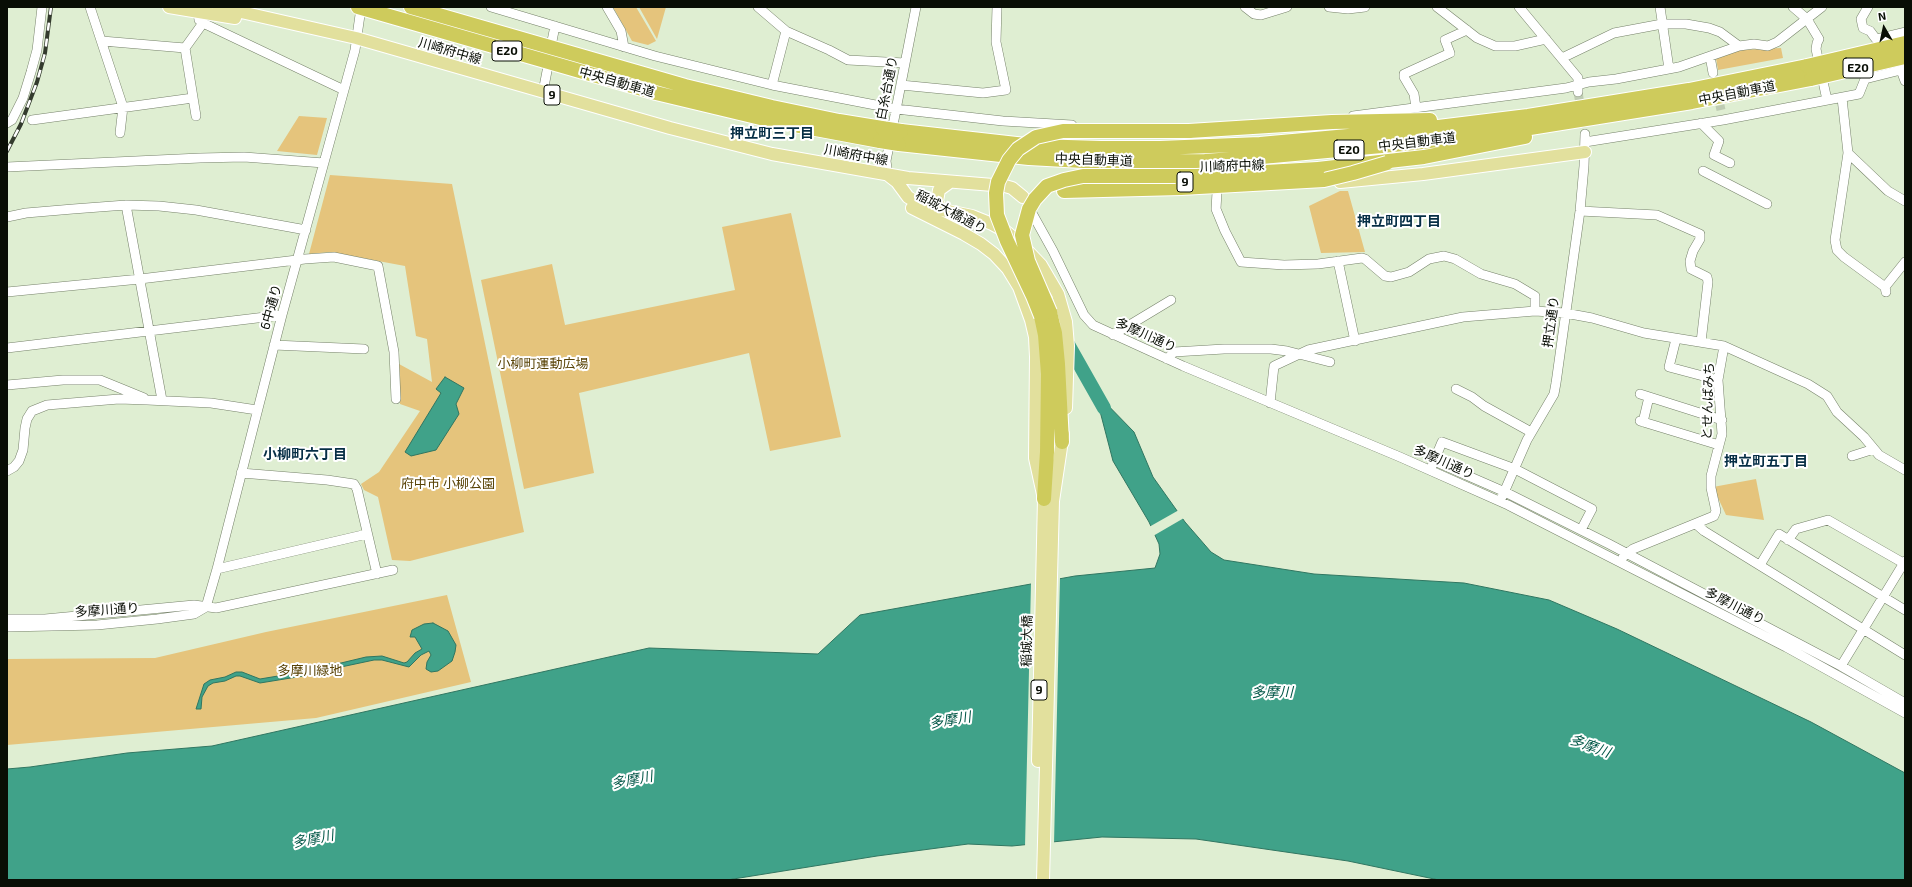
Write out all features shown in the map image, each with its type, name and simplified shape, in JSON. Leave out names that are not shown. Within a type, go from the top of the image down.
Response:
[{"type":"highway","name":"中央自動車道","points":[[411,7],[646,76],[772,108],[840,121],[881,134]]},
{"type":"highway","name":"中央自動車道","points":[[359,11],[656,93],[773,121],[900,137],[1034,146],[1160,148],[1260,144],[1414,130],[1528,116],[1689,90],[1802,74],[1904,65]]},
{"type":"highway","name":"中央自動車道","points":[[1802,74],[1905,43]]},
{"type":"highway","points":[[1048,500],[1048,381],[1045,336],[1041,316],[1034,296],[1007,241],[997,215],[996,193],[1002,170],[1018,150],[1036,137],[1078,130],[1188,130],[1332,122],[1457,118],[1802,74]]},
{"type":"highway","points":[[1062,442],[1055,333],[1044,294],[1026,253],[1022,235],[1029,209],[1035,199],[1047,186],[1064,180],[1083,176],[1197,176],[1318,169],[1387,163],[1530,136],[1693,109],[1802,74]]},
{"type":"highway","points":[[1064,191],[1181,188],[1324,180],[1387,163]]},
{"type":"main road","points":[[169,7],[200,18],[266,17]]},
{"type":"main road","name":"川崎府中線","points":[[225,8],[356,38],[543,92],[772,154],[888,175],[1005,186],[1012,188],[1023,197]]},
{"type":"main road","name":"川崎府中線","points":[[1023,197],[1048,184],[1083,180],[1268,184],[1334,183],[1349,180],[1422,174],[1585,143]]},
{"type":"main road","name":"稲城大橋通り","points":[[888,175],[897,182],[908,197],[916,203],[972,216],[992,224],[1014,237],[1036,258],[1055,287],[1062,305],[1066,322],[1068,364],[1065,426],[1048,500]]},
{"type":"main road","name":"稲城大橋通り","points":[[888,175],[893,191],[907,205],[981,244],[994,254],[1008,269],[1019,287],[1031,320],[1035,337],[1034,453],[1048,500]]},
{"type":"main road","points":[[941,210],[937,201],[939,190],[950,182]]},
{"type":"main road","name":"川崎府中線","points":[[1023,197],[1064,191],[1098,196],[1217,192],[1268,184]]},
{"type":"main road","name":"稲城大橋","points":[[1035,880],[1048,500]]},
{"type":"main road","name":"稲城大橋","points":[[1043,880],[1048,500]]},
{"type":"street","points":[[7,123],[12,120],[23,98],[31,72],[38,44],[42,7]]},
{"type":"street","points":[[90,7],[123,107],[120,132]]},
{"type":"street","points":[[492,7],[624,47],[772,85],[896,109],[1004,121],[1113,127],[1192,126],[1297,121],[1416,108],[1566,88],[1578,88],[1679,67],[1739,46],[1754,44],[1768,46],[1776,42],[1822,7]]},
{"type":"street","points":[[607,7],[621,31],[624,47]]},
{"type":"street","points":[[758,7],[786,31],[848,60],[905,63]]},
{"type":"street","name":"白糸台通り","points":[[888,175],[886,160],[916,7]]},
{"type":"street","points":[[901,85],[983,93],[1006,90],[996,42],[997,7]]},
{"type":"street","points":[[1247,8],[1254,14],[1261,15],[1287,7]]},
{"type":"street","points":[[1329,7],[1348,9],[1365,7]]},
{"type":"street","points":[[1437,7],[1486,43],[1495,46],[1515,46],[1546,39]]},
{"type":"street","points":[[1519,7],[1578,78],[1578,88]]},
{"type":"street","points":[[1660,7],[1669,69]]},
{"type":"street","points":[[1794,7],[1807,19],[1819,39],[1816,50],[1827,100]]},
{"type":"street","points":[[1868,7],[1861,19],[1863,28],[1870,31],[1876,39]]},
{"type":"street","name":"6中通り","points":[[206,606],[217,569],[282,315],[355,50],[359,11]]},
{"type":"street","points":[[196,116],[185,48],[200,18],[344,90]]},
{"type":"street","points":[[1562,58],[1614,33],[1662,24],[1686,24],[1709,28],[1720,32],[1739,46]]},
{"type":"street","points":[[552,41],[555,26]]},
{"type":"street","points":[[1416,108],[1414,94],[1404,74],[1450,53],[1445,40],[1467,30]]},
{"type":"street","points":[[772,85],[786,31]]},
{"type":"street","points":[[1876,39],[1905,32]]},
{"type":"street","points":[[1585,143],[1723,120],[1859,94],[1865,79],[1876,39]]},
{"type":"street","points":[[102,41],[185,48]]},
{"type":"street","points":[[1710,56],[1714,73]]},
{"type":"street","points":[[1865,79],[1904,65],[1905,81]]},
{"type":"street","points":[[543,92],[547,71]]},
{"type":"street","points":[[32,120],[193,98]]},
{"type":"street","points":[[1842,98],[1848,154],[1835,240],[1837,250],[1886,289],[1905,262]]},
{"type":"street","points":[[1721,110],[1723,120]]},
{"type":"street","points":[[1701,123],[1719,141],[1714,155],[1730,163]]},
{"type":"street","name":"押立通り","points":[[1500,502],[1531,432],[1554,394],[1580,211],[1585,143]]},
{"type":"street","points":[[1848,154],[1888,191],[1905,201]]},
{"type":"street","points":[[7,167],[244,157],[324,163]]},
{"type":"street","points":[[1703,171],[1767,204]]},
{"type":"street","points":[[1217,192],[1216,209],[1225,231],[1241,262],[1318,264],[1362,258],[1385,276],[1391,277],[1409,272],[1429,259],[1444,256],[1455,260],[1481,274],[1515,284],[1535,296],[1534,311]]},
{"type":"street","name":"多摩川通り","points":[[1023,197],[1041,227],[1087,319],[1093,325],[1167,359],[1430,470],[1500,502],[1786,647],[1905,713]]},
{"type":"street","points":[[126,205],[151,332],[162,400]]},
{"type":"street","points":[[7,217],[26,213],[126,205],[159,206],[196,210],[306,230]]},
{"type":"street","points":[[1580,211],[1657,215],[1700,234],[1700,239],[1693,251],[1690,261],[1691,269],[1707,277],[1708,282],[1701,342]]},
{"type":"street","points":[[7,292],[140,279],[298,259],[334,257],[378,266],[394,352],[396,399]]},
{"type":"street","points":[[1338,261],[1355,341]]},
{"type":"street","points":[[1113,335],[1171,300]]},
{"type":"street","points":[[1270,402],[1272,396],[1272,368],[1308,350],[1463,317],[1534,311],[1565,314],[1592,318],[1676,339],[1724,346],[1808,384],[1827,396],[1837,412],[1864,437],[1879,455],[1905,470]]},
{"type":"street","points":[[7,348],[151,332],[282,315]]},
{"type":"street","points":[[1676,339],[1670,367],[1718,380]]},
{"type":"street","points":[[274,345],[364,349]]},
{"type":"street","name":"とせんばみち","points":[[1620,562],[1626,554],[1714,516],[1716,511],[1711,488],[1711,476],[1722,434],[1718,380],[1724,346]]},
{"type":"street","points":[[1167,359],[1174,352],[1271,350],[1299,354],[1330,362]]},
{"type":"street","points":[[7,385],[64,380],[100,380],[147,400]]},
{"type":"street","points":[[1456,389],[1531,432]]},
{"type":"street","points":[[1640,394],[1722,420]]},
{"type":"street","points":[[1650,397],[1642,421],[1719,444]]},
{"type":"street","points":[[7,471],[14,467],[19,461],[23,450],[24,428],[27,419],[32,411],[47,405],[119,399],[162,400],[211,402],[257,410]]},
{"type":"street","points":[[1430,470],[1442,442],[1515,470],[1592,510],[1581,530]]},
{"type":"street","points":[[1852,456],[1874,449]]},
{"type":"street","points":[[1434,461],[1505,492],[1581,530],[1841,666],[1905,702]]},
{"type":"street","points":[[241,473],[327,480],[354,484],[357,488],[377,574]]},
{"type":"street","points":[[1788,540],[1796,529],[1828,520],[1905,563],[1841,666]]},
{"type":"street","points":[[1696,524],[1704,531],[1760,564],[1905,655]]},
{"type":"street","points":[[217,569],[367,534]]},
{"type":"street","points":[[1760,564],[1779,534],[1905,610]]},
{"type":"street","points":[[7,619],[45,619],[194,605],[216,608],[393,570]]},
{"type":"street","name":"多摩川通り","points":[[7,628],[98,625],[194,614],[206,606]]},
{"type":"green space","points":[[613,7],[636,7],[656,41],[648,45],[632,41]]},
{"type":"green space","points":[[639,7],[666,7],[657,39]]},
{"type":"green space","points":[[1781,48],[1783,58],[1718,70],[1716,58],[1740,50]]},
{"type":"green space","points":[[299,116],[327,118],[317,155],[277,151]]},
{"type":"green space","name":"府中市 小柳公園","points":[[330,175],[452,184],[524,532],[410,561],[392,560],[378,497],[364,490],[361,484],[379,472],[420,411],[400,404],[399,364],[432,382],[427,339],[416,336],[405,266],[330,252],[309,254]]},
{"type":"green space","points":[[1340,191],[1348,191],[1365,252],[1321,253],[1309,206]]},
{"type":"green space","name":"小柳町運動広場","points":[[791,213],[841,437],[770,451],[749,353],[579,393],[594,473],[524,489],[481,280],[552,264],[565,325],[735,290],[722,227]]},
{"type":"green space","points":[[1756,479],[1764,520],[1726,515],[1713,487]]},
{"type":"green space","name":"多摩川緑地","points":[[447,595],[471,682],[316,718],[7,745],[7,659],[155,658],[266,632]]},
{"type":"water","points":[[445,377],[464,388],[456,404],[459,414],[436,450],[411,456],[405,452],[441,393],[436,389]]},
{"type":"water","name":"多摩川","points":[[1095,392],[1134,432],[1153,477],[1185,522],[1211,552],[1224,560],[1314,574],[1464,583],[1549,600],[1617,629],[1811,722],[1905,773],[1905,880],[1439,880],[1348,861],[1196,839],[1102,837],[1012,846],[968,844],[877,856],[727,880],[7,880],[7,769],[127,753],[212,746],[649,648],[818,654],[860,615],[1075,576],[1155,568],[1160,554],[1159,544],[1149,522],[1113,461]]},
{"type":"water","points":[[433,623],[448,631],[456,645],[452,661],[438,671],[431,672],[426,669],[427,662],[431,655],[429,651],[421,655],[409,667],[382,660],[374,660],[341,667],[322,667],[303,676],[260,683],[236,676],[208,686],[202,697],[201,709],[196,709],[204,684],[210,680],[225,677],[236,672],[242,672],[260,679],[302,672],[324,664],[341,663],[366,657],[382,656],[404,663],[407,662],[415,653],[422,649],[415,637],[410,637],[412,630],[424,624]]},
{"type":"pier","points":[[1179,510],[1184,518],[1153,536],[1149,527]]},
{"type":"pier","points":[[1060,577],[1054,844],[1025,847],[1031,582]]},
{"type":"waterway","points":[[1065,339],[1104,408]]},
{"type":"tunnel","points":[[1578,92],[1585,134]]},
{"type":"tunnel","points":[[1717,92],[1721,110]]},
{"type":"railway","points":[[7,151],[21,124],[37,82],[45,53],[51,7]]},
{"type":"district","name":"押立町三丁目","points":[[772,133]]},
{"type":"district","name":"押立町四丁目","points":[[1399,221]]},
{"type":"district","name":"小柳町六丁目","points":[[305,454]]},
{"type":"district","name":"押立町五丁目","points":[[1766,461]]}]
